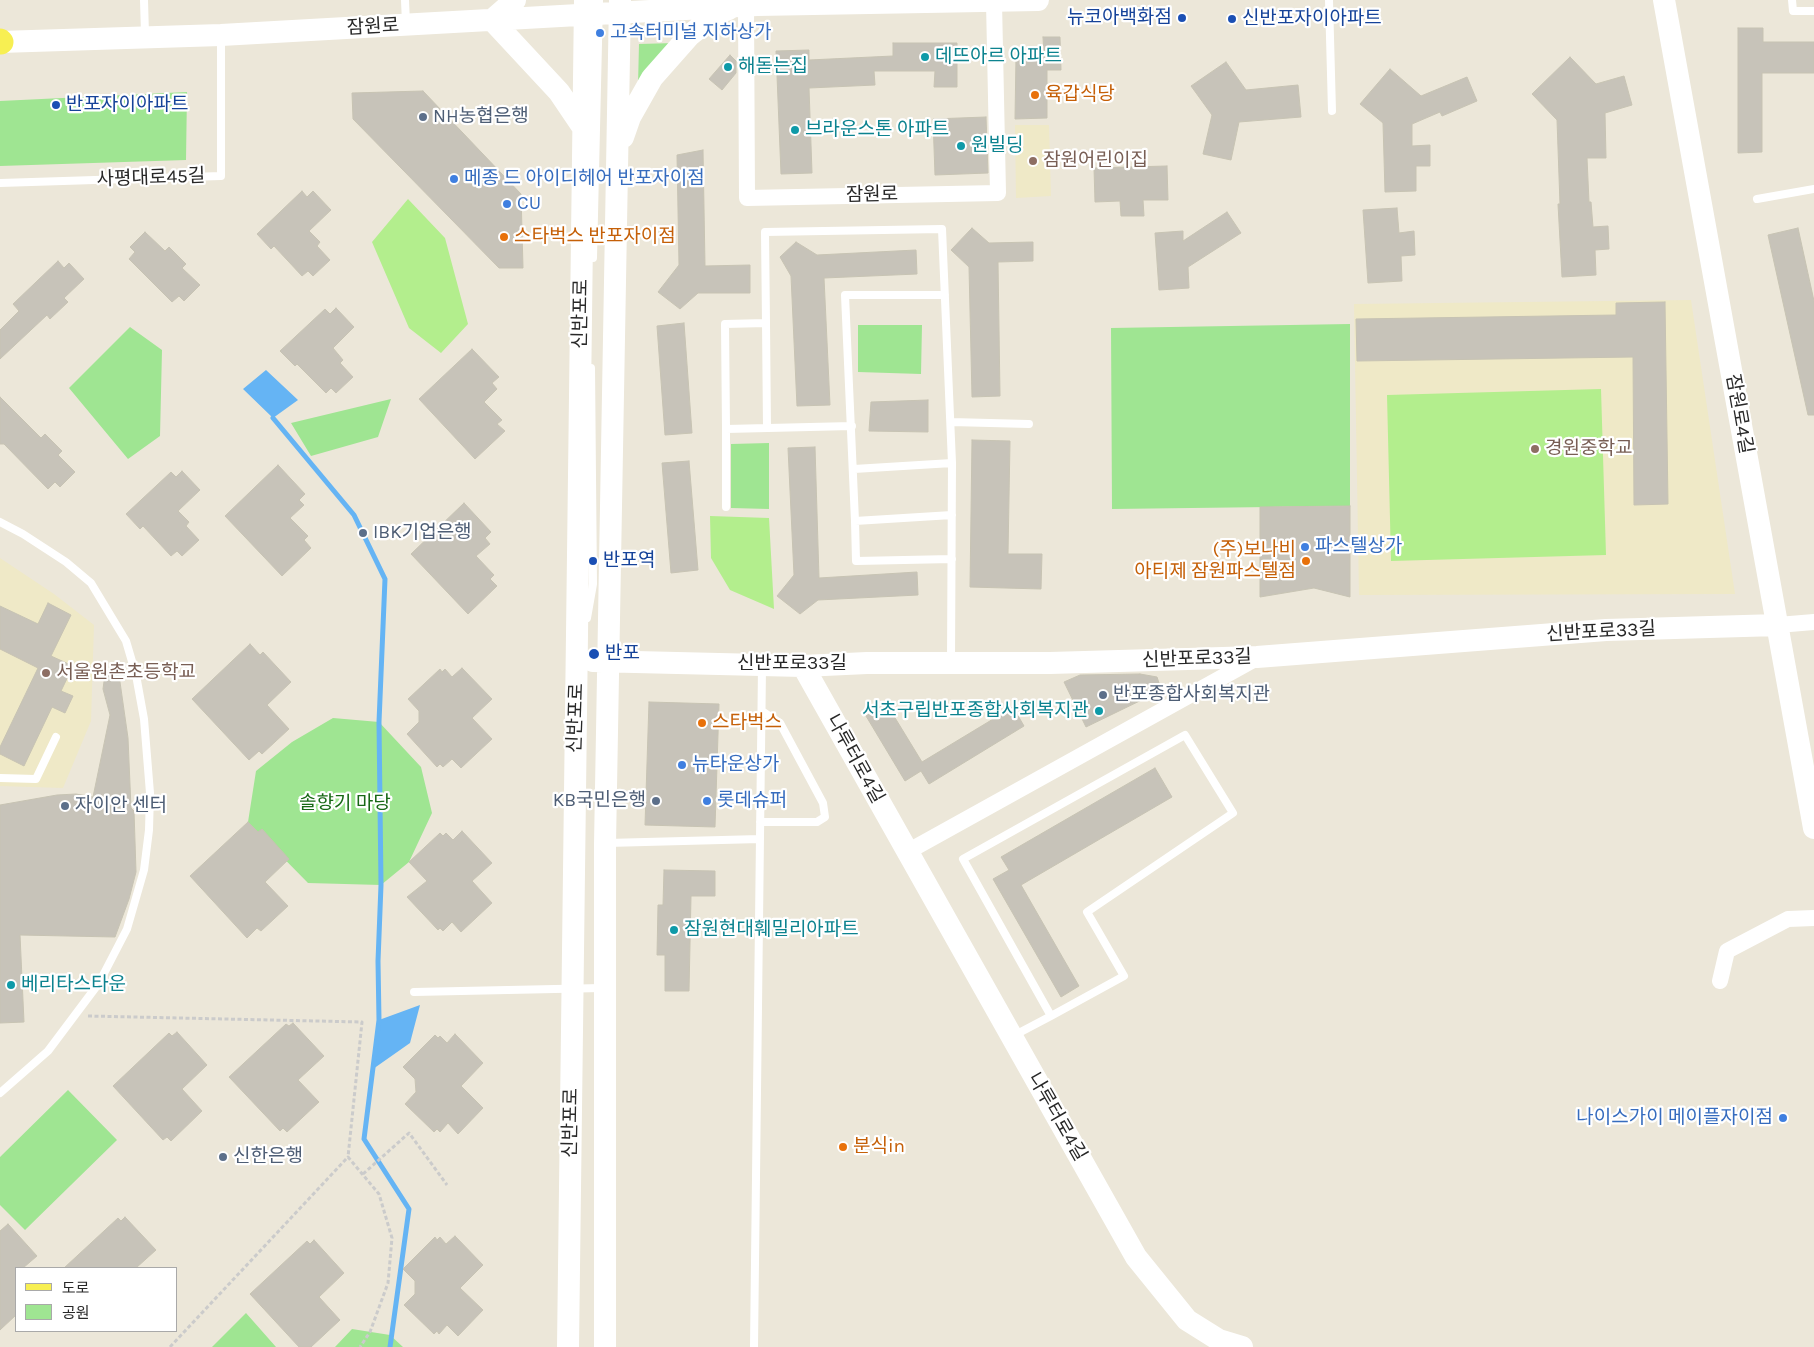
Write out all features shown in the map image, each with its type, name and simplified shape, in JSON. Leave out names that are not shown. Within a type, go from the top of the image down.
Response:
[{"type":"main road","points":[[515,0],[492,20],[559,92],[584,129]]},
{"type":"main road","name":"잠원로","points":[[0,42],[221,35],[492,20],[601,7],[1038,0]]},
{"type":"main road","name":"잠원로4길","points":[[1664,0],[1778,625],[1810,783],[1814,828]]},
{"type":"main road","points":[[617,161],[630,117],[652,78],[695,31],[718,13],[742,4]]},
{"type":"main road","name":"신반포로","points":[[568,1347],[584,129],[601,7]]},
{"type":"main road","name":"신반포로","points":[[601,7],[617,161],[604,844],[605,1347]]},
{"type":"main road","name":"신반포로33길","points":[[578,661],[803,666],[951,662],[1050,663],[1257,657],[1606,630],[1778,625]]},
{"type":"main road","name":"나루터로4길","points":[[803,666],[1136,1256],[1187,1320],[1219,1340],[1242,1347]]},
{"type":"street","name":"잠원로","points":[[742,4],[747,198],[756,198],[998,193],[994,2]]},
{"type":"street","name":"신반포로33길","points":[[1778,625],[1814,622]]},
{"type":"street","points":[[907,852],[1257,657]]},
{"type":"street","points":[[1720,981],[1727,951],[1788,919],[1814,918]]},
{"type":"lane","points":[[144,0],[145,36]]},
{"type":"lane","points":[[405,0],[406,25]]},
{"type":"lane","points":[[1329,0],[1332,111]]},
{"type":"lane","points":[[1792,0],[1793,11],[1814,12]]},
{"type":"lane","points":[[592,270],[601,7]]},
{"type":"lane","name":"사평대로45길","points":[[0,183],[221,176],[221,35]]},
{"type":"lane","points":[[1758,199],[1814,189]]},
{"type":"lane","points":[[767,428],[765,232],[942,228],[952,463],[951,662]]},
{"type":"lane","points":[[946,295],[844,295],[854,469],[856,561],[952,559]]},
{"type":"lane","points":[[581,297],[589,331]]},
{"type":"lane","points":[[726,507],[725,324],[766,323]]},
{"type":"lane","points":[[578,661],[593,584],[591,359]]},
{"type":"lane","points":[[951,422],[1029,424]]},
{"type":"lane","points":[[726,429],[852,426]]},
{"type":"lane","points":[[854,469],[952,463]]},
{"type":"lane","points":[[855,521],[952,515]]},
{"type":"lane","points":[[0,522],[23,534],[66,562],[91,583],[126,641],[136,675],[144,719],[150,793],[144,870],[126,929],[99,983],[48,1050],[0,1093]]},
{"type":"lane","points":[[414,992],[605,988],[599,930],[602,703],[608,661]]},
{"type":"lane","points":[[754,1347],[762,665]]},
{"type":"lane","points":[[760,822],[817,822],[825,817],[822,803],[780,723],[762,711]]},
{"type":"lane","points":[[1012,1037],[1051,1016],[1124,976],[1087,912],[1232,813],[1185,735],[963,858],[1051,1016]]},
{"type":"lane","points":[[0,778],[36,779],[56,737]]},
{"type":"lane","points":[[604,844],[760,839]]},
{"type":"path","points":[[74,1016],[362,1022],[348,1157],[170,1347]]},
{"type":"path","points":[[363,1174],[409,1133],[447,1184]]},
{"type":"path","points":[[348,1157],[379,1194],[392,1238],[388,1283],[370,1332],[360,1347]]},
{"type":"shaded area","name":"잠원어린이집","points":[[1015,125],[1049,125],[1051,196],[1016,198]]},
{"type":"shaded area","name":"경원중학교","points":[[1691,300],[1735,594],[1359,595],[1354,304]]},
{"type":"shaded area","name":"서울원촌초등학교","points":[[0,558],[54,594],[94,625],[91,721],[63,788],[0,786]]},
{"type":"green space","points":[[675,43],[638,85],[639,44]]},
{"type":"green space","points":[[187,92],[186,160],[0,166],[0,101]]},
{"type":"green space","points":[[408,199],[445,238],[468,324],[441,353],[409,328],[372,242]]},
{"type":"green space","points":[[1350,324],[1350,506],[1112,509],[1111,328]]},
{"type":"green space","points":[[858,325],[922,325],[921,374],[858,372]]},
{"type":"green space","points":[[130,327],[162,350],[160,436],[128,459],[69,388]]},
{"type":"green space","points":[[1601,389],[1606,555],[1391,561],[1387,395]]},
{"type":"green space","points":[[391,399],[378,437],[311,456],[291,423]]},
{"type":"green space","points":[[769,443],[769,509],[731,508],[731,444]]},
{"type":"green space","points":[[710,516],[769,518],[774,609],[730,590],[711,558]]},
{"type":"green space","name":"솔향기 마당","points":[[333,718],[379,722],[421,767],[432,813],[409,862],[381,885],[308,883],[248,822],[256,771],[292,742]]},
{"type":"green space","points":[[68,1090],[117,1140],[25,1230],[0,1205],[0,1157]]},
{"type":"green space","points":[[246,1313],[276,1347],[212,1347]]},
{"type":"green space","points":[[352,1329],[390,1335],[403,1347],[335,1347]]},
{"type":"water","points":[[266,370],[298,400],[273,418],[243,389]]},
{"type":"water","points":[[420,1005],[410,1043],[373,1069],[379,1020]]},
{"type":"building","points":[[1738,28],[1763,28],[1763,42],[1814,42],[1814,73],[1762,73],[1762,152],[1738,153]]},
{"type":"building","points":[[1043,37],[1060,37],[1061,70],[1047,70],[1047,118],[1015,119],[1016,57],[1044,56]]},
{"type":"building","name":"브라운스톤 아파트","points":[[893,43],[957,43],[957,87],[934,87],[935,71],[874,71],[875,85],[809,88],[812,173],[781,174],[776,51],[809,50],[809,60],[893,56]]},
{"type":"building","name":"해돋는집","points":[[730,55],[736,61],[736,73],[722,90],[709,79]]},
{"type":"building","points":[[1570,57],[1596,84],[1624,76],[1632,105],[1605,113],[1606,158],[1587,158],[1589,202],[1591,202],[1593,227],[1608,226],[1609,249],[1595,250],[1596,275],[1562,277],[1558,204],[1560,204],[1557,120],[1532,94]]},
{"type":"building","points":[[1226,62],[1246,90],[1298,85],[1301,117],[1239,122],[1231,160],[1203,154],[1212,115],[1191,86]]},
{"type":"building","points":[[1390,69],[1421,96],[1467,77],[1477,101],[1442,116],[1440,112],[1412,124],[1412,146],[1430,145],[1430,166],[1416,166],[1416,191],[1385,192],[1383,123],[1360,104]]},
{"type":"building","points":[[423,91],[521,194],[523,268],[499,268],[353,119],[352,93]]},
{"type":"building","name":"원빌딩","points":[[986,117],[988,173],[935,175],[933,119]]},
{"type":"building","points":[[703,150],[705,266],[750,265],[750,293],[698,293],[680,309],[658,292],[679,265],[677,155]]},
{"type":"building","points":[[1167,166],[1168,200],[1143,200],[1144,216],[1121,216],[1120,201],[1095,202],[1094,168]]},
{"type":"building","points":[[302,191],[307,197],[313,191],[331,210],[309,231],[320,242],[317,246],[330,260],[313,276],[308,271],[302,276],[274,246],[271,249],[257,234]]},
{"type":"building","points":[[1397,208],[1399,233],[1414,231],[1415,255],[1401,256],[1402,281],[1368,283],[1363,210]]},
{"type":"building","points":[[1227,212],[1241,233],[1188,267],[1189,288],[1159,290],[1155,233],[1183,231],[1183,241]]},
{"type":"building","points":[[972,228],[989,243],[1033,242],[1033,261],[998,262],[1000,396],[972,397],[969,267],[951,250]]},
{"type":"building","points":[[1798,228],[1814,301],[1814,415],[1808,415],[1768,235]]},
{"type":"building","points":[[145,232],[165,251],[169,247],[186,264],[182,268],[200,285],[184,301],[179,296],[172,302],[129,259],[135,252],[130,247]]},
{"type":"building","points":[[796,242],[817,255],[916,250],[917,274],[824,278],[830,405],[797,406],[791,276],[780,257]]},
{"type":"building","points":[[58,261],[64,268],[69,263],[84,279],[64,298],[68,302],[50,319],[47,315],[0,359],[0,330],[19,311],[13,304]]},
{"type":"building","name":"경원중학교","points":[[1665,302],[1668,504],[1634,505],[1633,357],[1357,361],[1356,319],[1616,315],[1616,303]]},
{"type":"building","points":[[336,308],[354,327],[333,348],[343,360],[340,363],[353,377],[336,393],[331,388],[326,393],[297,364],[295,366],[280,351],[325,309],[330,314]]},
{"type":"building","points":[[684,323],[692,433],[665,435],[657,326]]},
{"type":"building","points":[[472,349],[499,377],[492,383],[497,389],[484,402],[502,420],[497,424],[505,431],[475,459],[419,399]]},
{"type":"building","points":[[0,397],[41,438],[45,434],[62,451],[58,455],[75,472],[60,487],[55,482],[48,489],[4,444],[0,444]]},
{"type":"building","points":[[928,400],[928,432],[869,431],[871,402]]},
{"type":"building","points":[[972,440],[1010,441],[1008,554],[1042,554],[1041,589],[970,587]]},
{"type":"building","points":[[815,447],[819,578],[917,572],[918,595],[818,600],[800,614],[777,596],[794,575],[788,448]]},
{"type":"building","points":[[689,461],[698,570],[671,573],[662,463]]},
{"type":"building","points":[[278,465],[305,494],[299,500],[304,505],[290,518],[308,536],[304,540],[311,548],[282,576],[225,516]]},
{"type":"building","points":[[182,471],[200,490],[178,511],[189,522],[186,526],[199,540],[182,556],[177,551],[171,556],[143,526],[140,529],[126,514],[171,472],[176,477]]},
{"type":"building","points":[[464,503],[491,532],[485,538],[490,544],[476,556],[494,575],[490,579],[497,586],[468,614],[411,554]]},
{"type":"building","name":"파스텔상가","points":[[1350,506],[1350,597],[1314,588],[1260,597],[1260,507]]},
{"type":"building","points":[[48,603],[71,615],[51,656],[73,666],[61,691],[73,696],[65,713],[52,707],[24,766],[0,754],[0,747],[38,668],[0,649],[0,606],[38,624]]},
{"type":"building","points":[[250,644],[260,655],[263,652],[291,682],[267,705],[289,729],[262,754],[259,751],[249,760],[192,699]]},
{"type":"building","points":[[462,668],[492,699],[472,718],[492,739],[461,768],[452,759],[443,767],[440,764],[437,767],[407,734],[419,722],[419,711],[408,699],[440,669],[442,672],[445,669],[452,677]]},
{"type":"building","name":"자이안 센터","points":[[105,674],[119,675],[128,738],[131,808],[134,811],[136,872],[129,899],[115,937],[20,935],[24,1022],[0,1023],[0,805],[57,795],[76,794],[93,797],[110,715],[103,689]]},
{"type":"building","name":"서초구립반포종합사회복지관","points":[[1140,674],[1157,677],[1159,683],[1154,694],[1086,727],[1064,682],[1080,675]]},
{"type":"building","name":"뉴타운상가","points":[[649,702],[719,704],[715,827],[645,825]]},
{"type":"building","points":[[886,703],[922,762],[1013,707],[1024,726],[929,784],[921,771],[905,781],[866,716]]},
{"type":"building","points":[[1155,768],[1172,797],[1021,885],[1079,986],[1061,997],[993,879],[1009,870],[1001,857]]},
{"type":"building","points":[[248,822],[258,832],[262,829],[289,859],[265,882],[288,906],[261,931],[257,928],[247,938],[190,876]]},
{"type":"building","points":[[462,831],[492,863],[472,881],[492,903],[461,932],[452,922],[443,931],[440,928],[438,930],[407,897],[427,881],[409,862],[440,833],[443,836],[446,833],[453,840]]},
{"type":"building","name":"잠원현대훼밀리아파트","points":[[664,870],[715,871],[715,896],[691,896],[689,991],[665,991],[665,955],[657,955],[658,905],[663,905]]},
{"type":"building","points":[[293,1023],[324,1056],[298,1080],[319,1102],[287,1132],[283,1128],[280,1131],[229,1077],[286,1024],[289,1026]]},
{"type":"building","points":[[177,1032],[207,1065],[182,1089],[202,1111],[171,1141],[167,1137],[163,1140],[113,1086],[169,1033],[172,1036]]},
{"type":"building","points":[[455,1034],[483,1063],[461,1086],[483,1108],[458,1134],[448,1123],[440,1132],[437,1129],[434,1132],[405,1104],[416,1092],[415,1079],[403,1067],[435,1035],[438,1038],[440,1036],[447,1043]]},
{"type":"building","points":[[125,1217],[156,1250],[137,1267],[65,1267],[118,1218],[121,1221]]},
{"type":"building","points":[[8,1224],[37,1256],[24,1267],[15,1267],[15,1316],[0,1330],[0,1231]]},
{"type":"building","points":[[455,1236],[483,1265],[460,1288],[483,1310],[458,1336],[447,1325],[439,1334],[437,1331],[434,1334],[404,1305],[415,1294],[415,1281],[403,1269],[435,1237],[437,1240],[440,1237],[446,1244]]},
{"type":"building","points":[[314,1240],[344,1273],[319,1297],[340,1320],[311,1347],[299,1347],[250,1294],[307,1241],[310,1244]]},
{"type":"waterway","points":[[273,418],[354,515],[385,579],[379,722],[381,885],[378,961],[379,1020],[364,1139],[409,1209],[390,1347]]},
{"type":"place","name":"뉴코아백화점","points":[[1182,18]]},
{"type":"place","name":"신반포자이아파트","points":[[1232,19]]},
{"type":"place","name":"고속터미널 지하상가","points":[[600,33]]},
{"type":"place","name":"데뜨아르 아파트","points":[[925,57]]},
{"type":"place","name":"해돋는집","points":[[728,67]]},
{"type":"place","name":"육갑식당","points":[[1035,95]]},
{"type":"place","name":"반포자이아파트","points":[[56,105]]},
{"type":"place","name":"NH농협은행","points":[[423,117]]},
{"type":"place","name":"브라운스톤 아파트","points":[[795,130]]},
{"type":"place","name":"원빌딩","points":[[961,146]]},
{"type":"place","name":"잠원어린이집","points":[[1033,161]]},
{"type":"place","name":"메종 드 아이디헤어 반포자이점","points":[[454,179]]},
{"type":"place","name":"CU","points":[[507,204]]},
{"type":"place","name":"스타벅스 반포자이점","points":[[504,237]]},
{"type":"place","name":"경원중학교","points":[[1535,449]]},
{"type":"place","name":"IBK기업은행","points":[[363,533]]},
{"type":"place","name":"파스텔상가","points":[[1305,547]]},
{"type":"place","name":"반포역","points":[[593,561]]},
{"type":"place","name":"(주)보나비 아티제 잠원파스텔점","points":[[1306,561]]},
{"type":"place","name":"반포","points":[[594,654]]},
{"type":"place","name":"서울원촌초등학교","points":[[46,673]]},
{"type":"place","name":"반포종합사회복지관","points":[[1103,695]]},
{"type":"place","name":"서초구립반포종합사회복지관","points":[[1099,711]]},
{"type":"place","name":"스타벅스","points":[[702,723]]},
{"type":"place","name":"뉴타운상가","points":[[682,765]]},
{"type":"place","name":"KB국민은행","points":[[656,801]]},
{"type":"place","name":"롯데슈퍼","points":[[707,801]]},
{"type":"place","name":"자이안 센터","points":[[65,806]]},
{"type":"place","name":"잠원현대훼밀리아파트","points":[[674,930]]},
{"type":"place","name":"베리타스타운","points":[[11,985]]},
{"type":"place","name":"나이스가이 메이플자이점","points":[[1783,1118]]},
{"type":"place","name":"분식in","points":[[843,1147]]},
{"type":"place","name":"신한은행","points":[[223,1157]]}]
